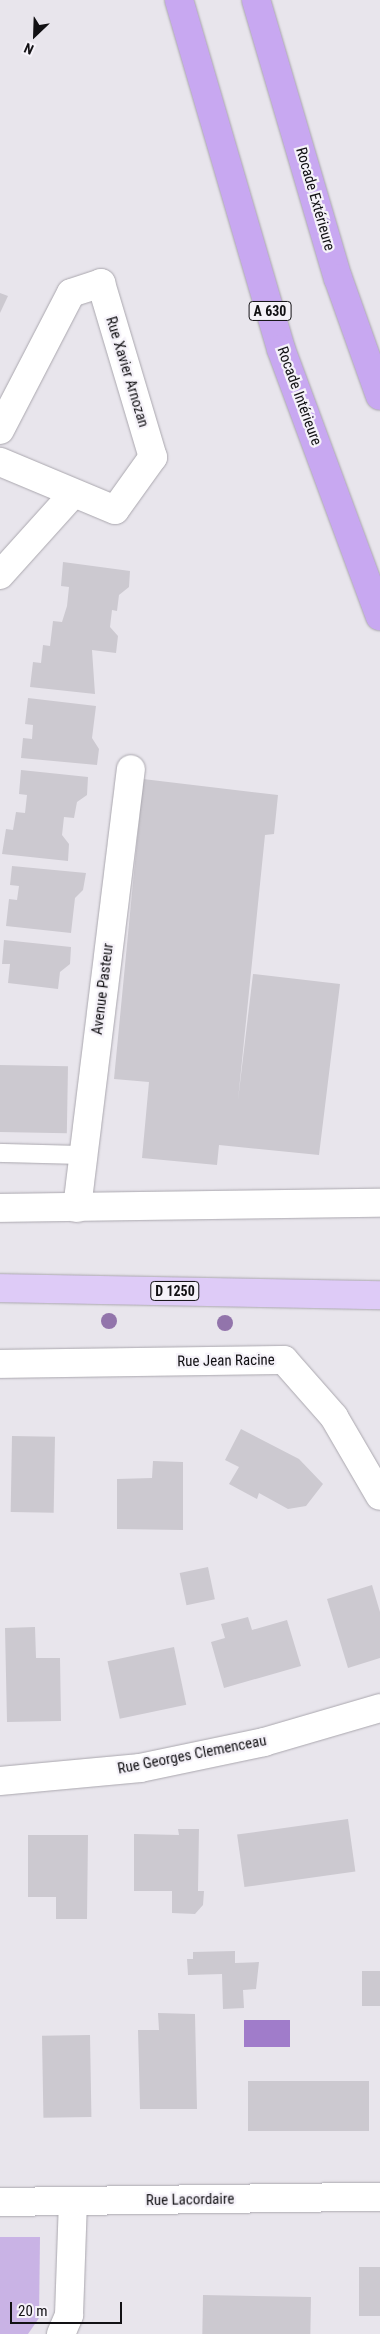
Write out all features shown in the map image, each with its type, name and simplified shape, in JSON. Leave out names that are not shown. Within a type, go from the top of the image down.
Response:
[{"type":"highway","name":"Rocade Intérieure","points":[[179,0],[281,349],[380,616]]},
{"type":"highway","name":"Rocade Extérieure","points":[[256,0],[338,278],[380,396]]},
{"type":"main road","name":"D 1250","points":[[0,1288],[380,1295]]},
{"type":"street","name":"Rue Xavier Arnozan","points":[[0,430],[71,293],[101,283],[153,457],[115,510],[0,462]]},
{"type":"street","points":[[0,575],[73,494]]},
{"type":"street","name":"Avenue Pasteur","points":[[77,1208],[82,1155],[131,770]]},
{"type":"street","points":[[0,1208],[380,1203]]},
{"type":"street","name":"Rue Jean Racine","points":[[0,1364],[284,1360],[334,1417],[380,1496]]},
{"type":"street","name":"Rue Georges Clemenceau","points":[[0,1781],[140,1768],[264,1742],[380,1708]]},
{"type":"street","name":"Rue Lacordaire","points":[[0,2202],[380,2197]]},
{"type":"street","points":[[61,2334],[69,2316],[73,2202]]},
{"type":"lane","points":[[0,1153],[82,1155]]},
{"type":"shaded area","points":[[244,2020],[290,2020],[290,2047],[244,2047]]},
{"type":"shaded area","points":[[0,2237],[40,2237],[39,2318],[28,2334],[0,2334]]},
{"type":"building","points":[[0,293],[8,296],[0,313]]},
{"type":"building","points":[[63,562],[130,571],[129,587],[119,595],[117,611],[112,610],[110,627],[118,636],[116,653],[92,650],[95,694],[30,687],[33,662],[41,663],[43,645],[50,646],[53,621],[62,622],[67,606],[69,587],[61,586]]},
{"type":"building","points":[[28,698],[96,706],[92,738],[99,749],[97,765],[21,758],[23,738],[32,739],[33,725],[25,724]]},
{"type":"building","points":[[21,770],[88,777],[87,795],[77,802],[74,818],[64,817],[62,835],[69,844],[68,861],[2,854],[6,829],[13,830],[16,812],[25,813],[27,795],[19,794]]},
{"type":"building","points":[[143,779],[278,795],[274,834],[265,835],[238,1100],[253,974],[340,984],[319,1155],[219,1145],[217,1165],[142,1158],[149,1082],[114,1079]]},
{"type":"building","points":[[12,866],[86,873],[83,890],[75,898],[71,933],[6,926],[9,899],[17,900],[19,886],[10,885]]},
{"type":"building","points":[[4,940],[71,947],[70,964],[60,972],[58,989],[8,983],[10,964],[2,964]]},
{"type":"building","points":[[0,1065],[68,1066],[67,1133],[0,1132]]},
{"type":"building","points":[[241,1429],[299,1459],[323,1484],[306,1506],[288,1509],[259,1493],[257,1499],[229,1484],[239,1467],[225,1460]]},
{"type":"building","points":[[12,1436],[55,1437],[54,1513],[11,1512]]},
{"type":"building","points":[[153,1461],[183,1462],[183,1530],[117,1529],[117,1479],[152,1478]]},
{"type":"building","points":[[208,1567],[215,1599],[186,1605],[180,1573]]},
{"type":"building","points":[[372,1585],[380,1612],[380,1658],[348,1668],[327,1599]]},
{"type":"building","points":[[248,1617],[252,1630],[287,1620],[301,1666],[224,1688],[211,1642],[225,1638],[221,1624]]},
{"type":"building","points":[[35,1627],[36,1658],[60,1658],[61,1721],[7,1722],[5,1628]]},
{"type":"building","points":[[174,1647],[186,1705],[120,1719],[107,1661]]},
{"type":"building","points":[[348,1819],[355,1871],[244,1887],[237,1835]]},
{"type":"building","points":[[178,1829],[199,1829],[198,1891],[204,1891],[203,1905],[195,1914],[172,1913],[172,1891],[134,1891],[134,1834],[179,1835]]},
{"type":"building","points":[[28,1835],[88,1835],[87,1919],[56,1919],[56,1897],[28,1897]]},
{"type":"building","points":[[235,1951],[235,1963],[259,1962],[256,1989],[243,1990],[244,2008],[223,2009],[222,1974],[188,1975],[187,1959],[193,1959],[193,1952]]},
{"type":"building","points":[[362,1971],[380,1971],[380,2006],[362,2006]]},
{"type":"building","points":[[158,2013],[195,2014],[197,2109],[140,2109],[138,2030],[159,2030]]},
{"type":"building","points":[[90,2035],[91,2117],[43,2118],[42,2036]]},
{"type":"building","points":[[248,2081],[369,2081],[369,2131],[248,2131]]},
{"type":"building","points":[[359,2267],[380,2267],[380,2316],[359,2316]]},
{"type":"building","points":[[203,2295],[311,2297],[310,2334],[202,2334]]}]
